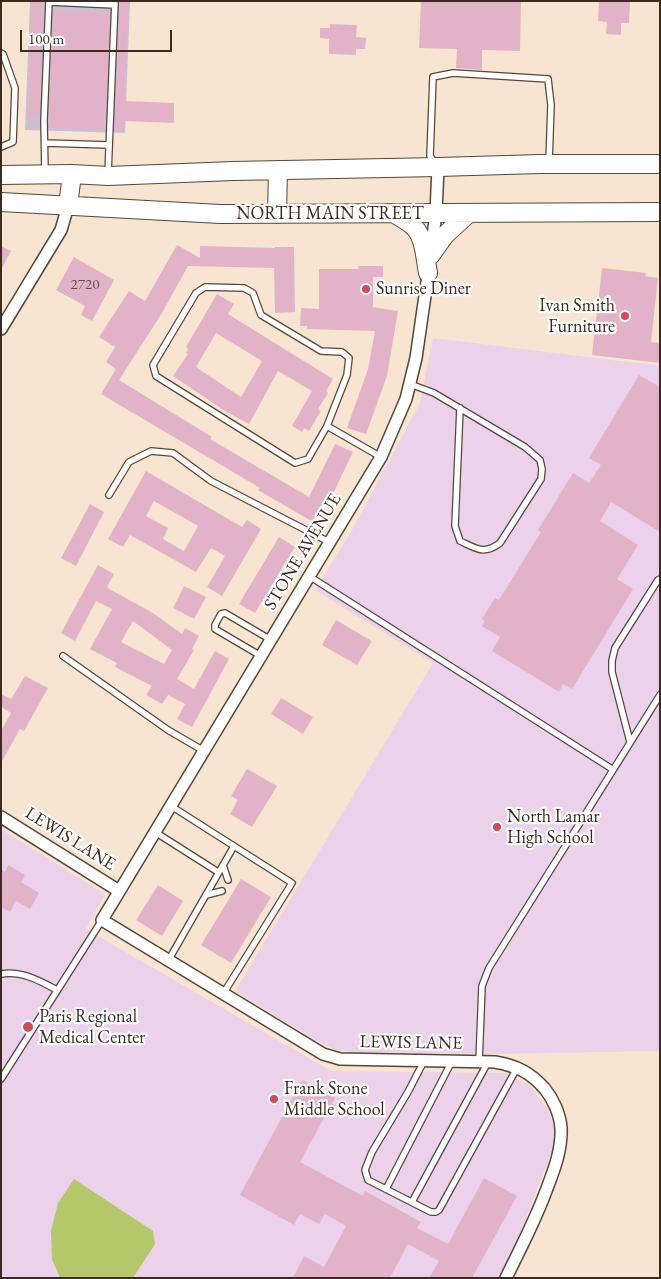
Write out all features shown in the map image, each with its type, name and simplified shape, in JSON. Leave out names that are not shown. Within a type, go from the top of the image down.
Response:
[{"type":"highway","points":[[1,176],[72,174],[108,176],[549,164],[660,164]]},
{"type":"highway","points":[[277,214],[278,170]]},
{"type":"highway","points":[[68,206],[72,174]]},
{"type":"highway","name":"NORTH MAIN STREET","points":[[1,202],[220,214],[660,212]]},
{"type":"highway","points":[[393,213],[415,228],[419,234],[428,273]]},
{"type":"highway","points":[[430,256],[445,235],[469,213]]},
{"type":"street","name":"STONE AVENUE","points":[[102,920],[381,457],[406,399],[416,358],[436,213],[438,167]]},
{"type":"street","points":[[1,329],[61,230],[68,206]]},
{"type":"street","name":"LEWIS LANE","points":[[3,821],[120,891]]},
{"type":"street","name":"LEWIS LANE","points":[[102,920],[322,1054],[340,1059],[484,1062],[508,1065],[526,1072],[537,1081],[548,1093],[556,1108],[561,1126],[560,1146],[554,1170],[535,1219],[506,1278]]},
{"type":"lane","points":[[45,175],[44,120],[49,2],[115,3],[108,176]]},
{"type":"lane","points":[[1,53],[15,88],[13,142],[1,147]]},
{"type":"lane","points":[[438,167],[430,156],[433,78],[452,73],[548,79],[551,105],[549,164]]},
{"type":"lane","points":[[45,143],[109,145]]},
{"type":"lane","points":[[205,287],[244,288],[253,293],[261,315],[321,351],[342,352],[349,358],[347,375],[327,426],[308,459],[295,463],[156,376],[153,365],[196,293],[205,287]]},
{"type":"lane","points":[[410,384],[434,393],[460,408],[525,447],[540,460],[542,469],[541,479],[500,543],[491,550],[479,550],[460,541],[455,526],[460,408]]},
{"type":"lane","points":[[327,426],[381,457]]},
{"type":"lane","points":[[109,495],[129,462],[151,452],[173,453],[211,481],[329,542]]},
{"type":"lane","points":[[309,576],[612,769]]},
{"type":"lane","points":[[630,742],[612,672],[612,661],[615,648],[660,579]]},
{"type":"lane","points":[[261,656],[215,629],[214,625],[221,614],[225,613],[271,640]]},
{"type":"lane","points":[[63,656],[168,730],[204,750]]},
{"type":"lane","points":[[412,1202],[484,1062],[482,986],[489,968],[660,695]]},
{"type":"lane","points":[[171,806],[292,883],[224,994]]},
{"type":"lane","points":[[155,832],[218,872]]},
{"type":"lane","points":[[168,961],[234,846]]},
{"type":"lane","points":[[223,865],[228,880]]},
{"type":"lane","points":[[206,894],[222,891]]},
{"type":"lane","points":[[1,1079],[102,920]]},
{"type":"lane","points":[[1,974],[8,973],[27,976],[57,990]]},
{"type":"lane","points":[[424,1061],[372,1152],[366,1166],[366,1174],[368,1180],[431,1212],[439,1210],[517,1068]]},
{"type":"lane","points":[[386,1189],[452,1061]]},
{"type":"shaded area","points":[[30,1],[130,1],[125,133],[25,130]]},
{"type":"shaded area","name":"North Lamar High School","points":[[433,338],[660,366],[660,1051],[494,1054],[351,1052],[334,1049],[319,1042],[235,991],[433,663],[315,590],[351,532],[420,403]]},
{"type":"shaded area","name":"Frank Stone Middle School","points":[[1,829],[105,894],[86,929],[331,1071],[506,1073],[531,1087],[548,1110],[554,1127],[552,1151],[507,1266],[499,1278],[1,1278]]},
{"type":"green space","points":[[74,1179],[153,1231],[155,1244],[133,1278],[60,1278],[52,1259],[51,1231],[58,1203]]},
{"type":"building","points":[[32,1],[44,1],[40,115],[28,115]]},
{"type":"building","points":[[120,1],[128,1],[125,101],[174,103],[174,123],[124,121],[124,130],[114,130]]},
{"type":"building","points":[[421,1],[521,1],[520,51],[482,50],[482,70],[456,68],[457,49],[419,48]]},
{"type":"building","points":[[599,1],[630,1],[629,23],[621,23],[621,35],[606,34],[607,22],[598,21]]},
{"type":"building","points":[[53,11],[110,12],[105,129],[49,128]]},
{"type":"building","points":[[330,24],[357,25],[356,37],[366,38],[365,49],[356,49],[356,55],[329,54],[329,39],[320,38],[320,28],[330,28]]},
{"type":"building","points":[[177,245],[200,258],[200,246],[294,247],[295,312],[275,313],[274,268],[188,266],[162,313],[119,380],[212,437],[210,439],[309,497],[335,444],[353,452],[330,500],[326,499],[313,522],[258,490],[260,488],[101,394],[116,369],[106,362],[115,347],[99,337],[129,291],[145,301]]},
{"type":"building","points":[[1,246],[11,251],[1,270]]},
{"type":"building","points":[[74,257],[114,280],[92,321],[81,315],[85,306],[56,290]]},
{"type":"building","points":[[358,266],[383,266],[383,277],[373,277],[373,307],[398,311],[387,376],[366,434],[347,428],[368,369],[375,331],[307,329],[307,326],[300,326],[301,308],[319,309],[319,269],[358,269]]},
{"type":"building","name":"Ivan Smith Furniture","points":[[602,268],[646,273],[645,276],[658,278],[651,342],[660,343],[660,363],[592,355]]},
{"type":"building","points":[[217,294],[234,304],[228,314],[333,379],[326,391],[328,393],[318,409],[321,411],[309,431],[304,428],[302,432],[292,426],[312,391],[278,371],[249,424],[225,411],[173,376],[188,354],[186,353],[188,349],[186,347]],"holes":[[[216,333],[262,361],[241,397],[196,367]]]},
{"type":"building","points":[[639,375],[660,387],[660,532],[611,502],[600,521],[638,545],[617,579],[633,589],[572,689],[563,684],[559,692],[492,651],[500,637],[482,626],[485,621],[482,619],[495,598],[499,600],[541,532],[538,530],[573,473],[589,483],[601,465],[589,458]]},
{"type":"building","points":[[146,471],[242,527],[247,520],[261,529],[222,596],[207,587],[225,556],[211,548],[196,572],[130,535],[123,547],[108,539]],"holes":[[[154,501],[198,526],[184,551],[163,539],[168,528],[146,516]]]},
{"type":"building","points":[[90,504],[104,512],[76,566],[61,558]]},
{"type":"building","points":[[279,537],[295,547],[255,613],[239,604]]},
{"type":"building","points":[[98,565],[114,574],[107,587],[111,590],[153,613],[182,634],[185,628],[199,636],[192,649],[194,650],[177,679],[194,689],[215,651],[229,659],[192,727],[177,719],[185,704],[168,695],[162,704],[146,695],[152,686],[115,667],[117,663],[90,649],[112,609],[96,601],[75,641],[61,633]],"holes":[[[133,621],[172,650],[164,664],[121,642]]]},
{"type":"building","points":[[184,586],[206,597],[194,619],[173,608]]},
{"type":"building","points":[[336,620],[372,641],[357,665],[322,645]]},
{"type":"building","points":[[25,676],[48,688],[24,731],[20,729],[1,763],[1,731],[11,713],[1,707],[1,694],[11,699]]},
{"type":"building","points":[[281,698],[313,717],[303,734],[271,714]]},
{"type":"building","points":[[247,769],[277,786],[252,827],[230,814],[238,800],[231,796]]},
{"type":"building","points":[[8,865],[25,875],[21,882],[39,893],[30,909],[16,901],[10,912],[1,907],[1,870],[5,872]]},
{"type":"building","points":[[241,879],[271,897],[231,963],[201,945]]},
{"type":"building","points":[[158,885],[183,901],[162,936],[136,920]]},
{"type":"building","points":[[302,1080],[335,1098],[300,1162],[363,1196],[365,1191],[421,1222],[417,1228],[448,1244],[484,1178],[517,1196],[472,1278],[429,1278],[439,1261],[408,1244],[390,1278],[293,1278],[304,1256],[324,1267],[346,1226],[325,1214],[319,1224],[300,1214],[294,1225],[240,1195]]},
{"type":"place","name":"Sunrise Diner","points":[[366,289]]},
{"type":"place","name":"Ivan Smith Furniture","points":[[625,316]]},
{"type":"place","name":"North Lamar High School","points":[[497,827]]},
{"type":"place","name":"Paris Regional Medical Center","points":[[28,1027]]},
{"type":"place","name":"Frank Stone Middle School","points":[[274,1099]]}]
